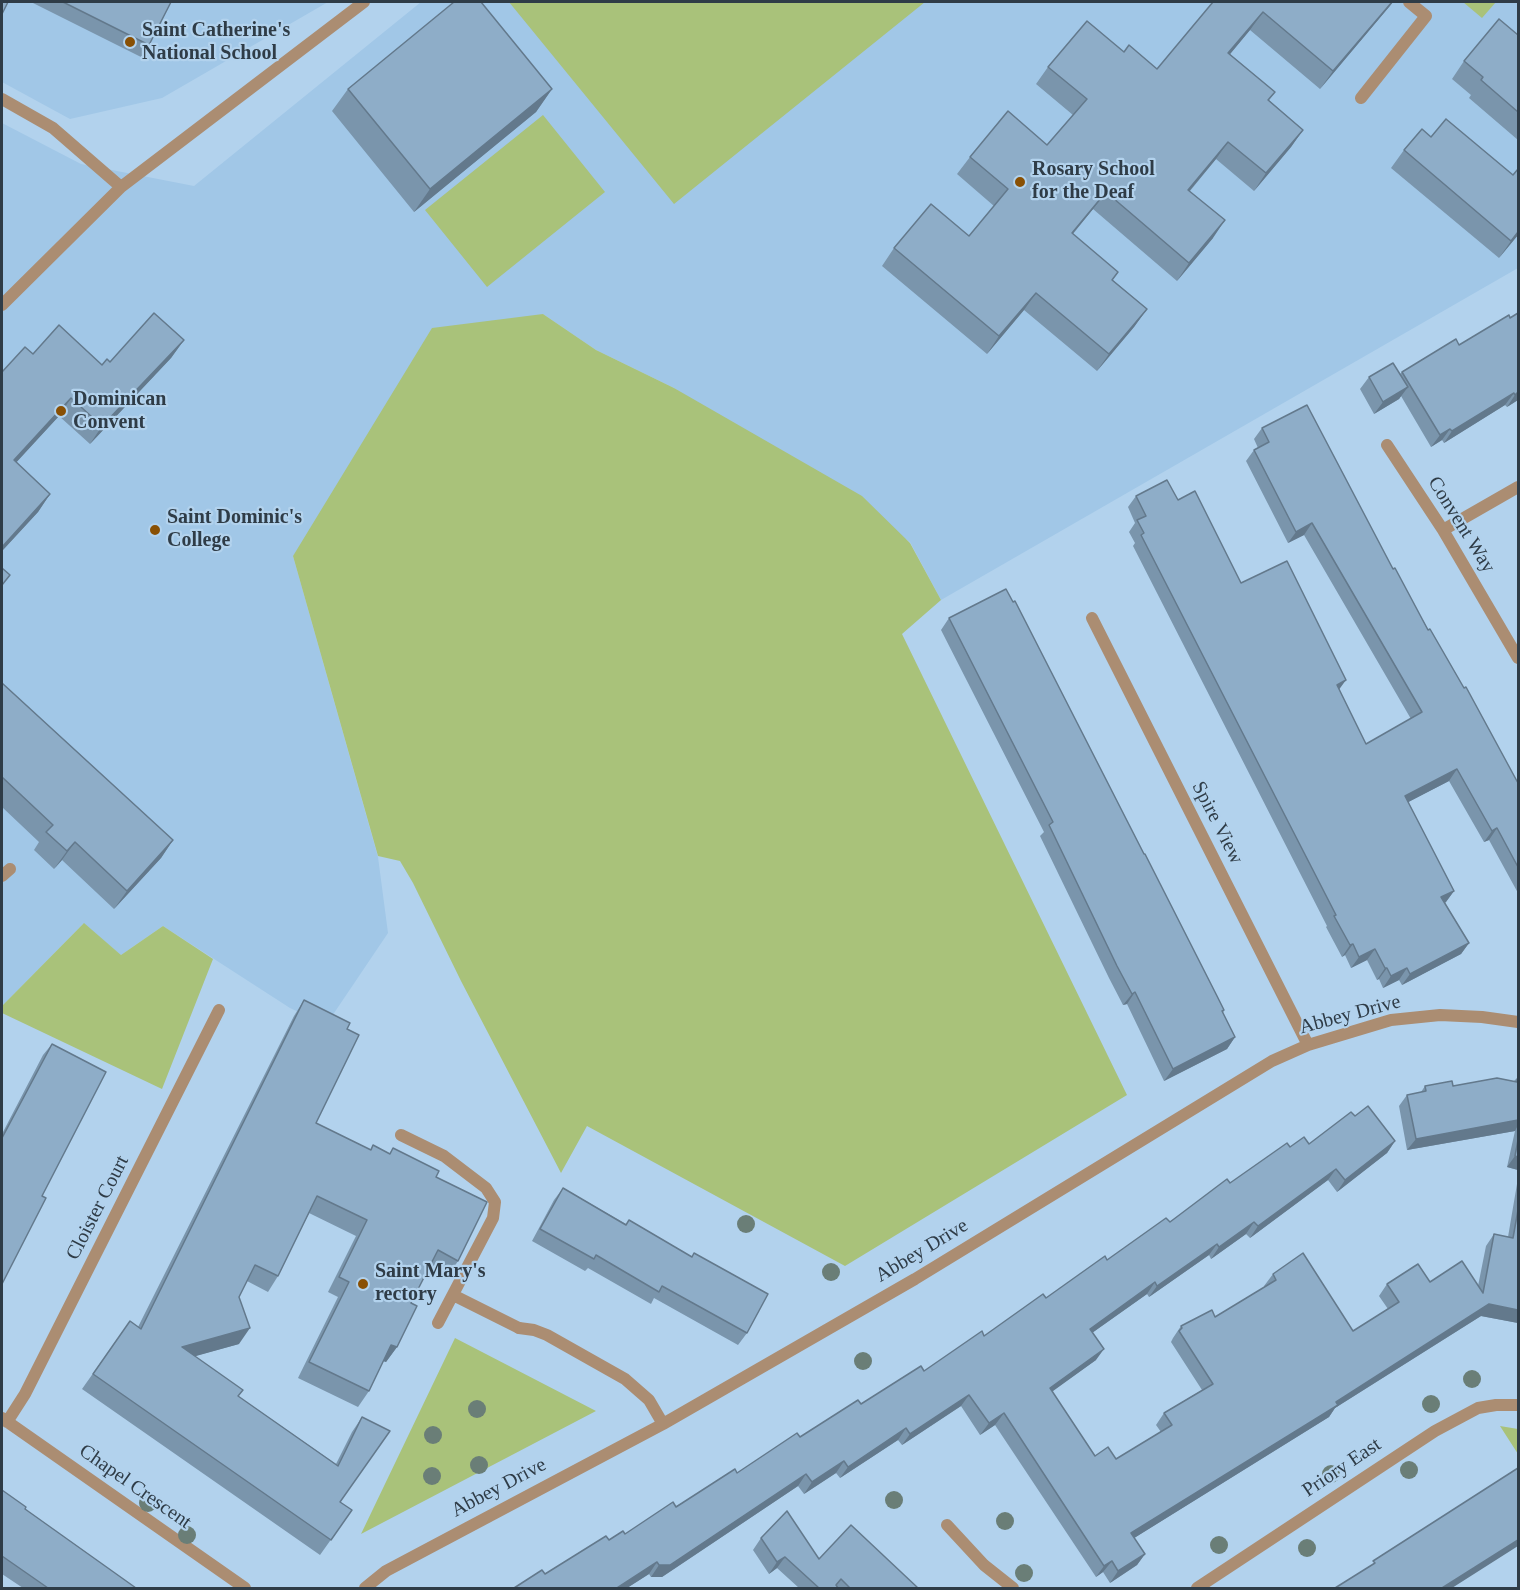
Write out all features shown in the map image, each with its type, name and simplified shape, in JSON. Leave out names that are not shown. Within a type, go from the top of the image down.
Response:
[{"type":"street","points":[[2,305],[121,187],[364,2]]},
{"type":"street","points":[[1361,98],[1426,16],[1409,2]]},
{"type":"street","points":[[2,99],[53,128],[121,187]]},
{"type":"street","name":"Convent Way","points":[[1388,444],[1443,530],[1518,658]]},
{"type":"street","points":[[1443,530],[1518,487]]},
{"type":"street","name":"Spire View","points":[[1092,618],[1308,1045]]},
{"type":"street","name":"Cloister Court","points":[[4,1420],[25,1394],[219,1010]]},
{"type":"street","name":"Abbey Drive","points":[[365,1588],[386,1571],[663,1424],[915,1279],[1272,1061],[1308,1045],[1391,1020],[1440,1015],[1518,1022]]},
{"type":"street","points":[[401,1135],[444,1156],[486,1188],[495,1202],[494,1218],[438,1323]]},
{"type":"street","points":[[453,1295],[519,1328],[547,1335],[625,1379],[649,1400],[663,1424]]},
{"type":"street","name":"Priory East","points":[[1197,1588],[1435,1431],[1478,1408],[1518,1405]]},
{"type":"street","name":"Chapel Crescent","points":[[4,1420],[245,1588]]},
{"type":"street","points":[[947,1525],[984,1565],[1013,1588]]},
{"type":"shaded area","name":"Saint Catherine's National School","points":[[2,2],[328,2],[162,98],[70,119],[2,82]]},
{"type":"shaded area","name":"Saint Dominic's College","points":[[421,2],[1518,2],[1518,268],[941,600],[910,542],[674,388],[596,350],[543,314],[293,556],[378,857],[388,933],[326,1025],[290,1008],[163,926],[121,955],[83,924],[2,1006],[2,123],[81,164],[194,186]]},
{"type":"green space","points":[[509,2],[925,2],[674,204]]},
{"type":"green space","points":[[1463,2],[1496,2],[1482,18]]},
{"type":"green space","points":[[543,115],[605,192],[487,287],[425,210]]},
{"type":"green space","points":[[543,314],[596,350],[674,388],[862,496],[910,543],[941,600],[902,634],[1127,1095],[845,1266],[587,1126],[561,1173],[413,883],[400,861],[378,856],[293,556],[432,328]]},
{"type":"green space","points":[[84,923],[121,955],[163,926],[213,959],[162,1089],[2,1013],[2,1006]]},
{"type":"green space","points":[[455,1338],[596,1411],[361,1534]]},
{"type":"green space","points":[[1500,1426],[1518,1429],[1518,1454]]},
{"type":"building","points":[[2,2],[8,2],[2,14]]},
{"type":"building","points":[[63,2],[171,2],[149,45]]},
{"type":"building","points":[[454,2],[481,2],[552,89],[430,189],[348,89]]},
{"type":"building","name":"Rosary School for the Deaf","points":[[1213,2],[1392,2],[1333,71],[1263,12],[1228,53],[1275,92],[1268,100],[1303,130],[1266,173],[1228,142],[1188,190],[1225,220],[1189,263],[1106,192],[1072,233],[1118,272],[1112,280],[1147,309],[1109,354],[1036,293],[999,336],[894,248],[931,204],[969,236],[1008,189],[970,157],[1008,111],[1047,145],[1087,99],[1048,67],[1087,21],[1124,52],[1129,45],[1157,69]]},
{"type":"building","points":[[1499,19],[1518,35],[1518,112],[1481,80],[1483,77],[1464,61]]},
{"type":"building","points":[[1446,119],[1513,175],[1518,169],[1518,232],[1511,241],[1404,150],[1422,129],[1431,137]]},
{"type":"building","points":[[154,313],[184,340],[102,426],[71,398],[14,460],[50,494],[2,547],[2,372],[25,347],[33,354],[59,325],[102,365],[107,359],[110,362]]},
{"type":"building","points":[[1518,313],[1518,392],[1452,431],[1450,429],[1440,435],[1402,372],[1456,339],[1459,345],[1509,315],[1510,318]]},
{"type":"building","points":[[1393,363],[1408,387],[1383,402],[1369,377]]},
{"type":"building","points":[[1307,405],[1393,569],[1395,568],[1428,630],[1430,629],[1464,688],[1466,687],[1518,783],[1518,867],[1497,828],[1492,831],[1457,769],[1405,796],[1454,891],[1441,897],[1469,943],[1410,974],[1407,968],[1391,976],[1375,949],[1359,957],[1353,944],[1350,945],[1141,535],[1144,533],[1137,520],[1146,516],[1136,496],[1167,480],[1178,500],[1195,491],[1241,583],[1287,561],[1346,680],[1337,685],[1366,744],[1422,712],[1312,523],[1296,532],[1254,450],[1269,442],[1262,428]]},
{"type":"building","points":[[2,568],[10,575],[2,585]]},
{"type":"building","points":[[1006,589],[1013,602],[1015,601],[1145,854],[1224,1010],[1222,1011],[1235,1037],[1173,1069],[1135,992],[1132,994],[1117,966],[1049,825],[1053,822],[949,618]]},
{"type":"building","points":[[2,683],[173,840],[127,891],[75,842],[67,851],[46,832],[53,825],[2,777]]},
{"type":"building","points":[[304,1000],[350,1023],[347,1029],[359,1035],[316,1123],[371,1150],[373,1145],[390,1154],[393,1148],[439,1171],[436,1177],[487,1202],[458,1261],[438,1250],[411,1303],[417,1306],[397,1347],[391,1345],[369,1391],[309,1362],[349,1282],[339,1277],[367,1220],[317,1196],[278,1276],[255,1265],[239,1297],[250,1328],[182,1347],[243,1390],[238,1396],[338,1466],[362,1417],[390,1431],[340,1502],[352,1510],[331,1540],[93,1374],[130,1321],[141,1329]]},
{"type":"building","points":[[52,1044],[106,1072],[42,1196],[46,1198],[2,1284],[2,1138]]},
{"type":"building","points":[[1518,1077],[1518,1120],[1416,1139],[1407,1095],[1426,1091],[1425,1086],[1452,1081],[1453,1086],[1497,1078],[1517,1082]]},
{"type":"building","points":[[1368,1106],[1395,1141],[1345,1180],[1336,1169],[1258,1226],[1254,1222],[1219,1247],[1217,1244],[1157,1286],[1155,1282],[1090,1329],[1104,1349],[1050,1388],[1095,1456],[1108,1447],[1116,1459],[1172,1425],[1164,1413],[1213,1384],[1179,1331],[1181,1326],[1212,1310],[1215,1317],[1276,1280],[1273,1274],[1303,1253],[1353,1331],[1399,1302],[1387,1284],[1418,1264],[1430,1282],[1462,1261],[1483,1293],[1494,1234],[1513,1238],[1518,1210],[1518,1310],[1489,1304],[1336,1402],[1338,1405],[1131,1533],[1145,1554],[1118,1571],[1112,1561],[1104,1566],[1004,1413],[989,1423],[969,1395],[910,1434],[906,1428],[848,1467],[844,1461],[812,1482],[806,1474],[670,1565],[659,1565],[657,1562],[617,1588],[514,1588],[542,1570],[545,1574],[606,1536],[609,1540],[623,1531],[625,1534],[673,1502],[676,1507],[735,1469],[737,1473],[797,1433],[800,1437],[858,1400],[861,1404],[921,1366],[924,1371],[982,1331],[984,1336],[1043,1294],[1046,1298],[1105,1256],[1107,1260],[1166,1218],[1170,1222],[1227,1179],[1230,1183],[1287,1143],[1290,1147],[1304,1137],[1309,1144],[1351,1112],[1355,1116]]},
{"type":"building","points":[[1518,1140],[1518,1157],[1515,1156]]},
{"type":"building","points":[[563,1188],[626,1225],[629,1220],[692,1257],[694,1253],[768,1294],[747,1333],[662,1286],[659,1292],[596,1255],[594,1259],[540,1229]]},
{"type":"building","points":[[1518,1468],[1518,1540],[1442,1588],[1335,1588],[1375,1563],[1373,1561]]},
{"type":"building","points":[[2,1490],[136,1588],[48,1588],[2,1556]]},
{"type":"building","points":[[787,1511],[819,1559],[851,1525],[918,1588],[850,1588],[841,1579],[836,1585],[838,1588],[819,1588],[785,1557],[777,1562],[761,1538]]},
{"type":"place","name":"Saint Catherine's National School","points":[[130,42]]},
{"type":"place","name":"Rosary School for the Deaf","points":[[1020,182]]},
{"type":"place","name":"Dominican Convent","points":[[61,411]]},
{"type":"place","name":"Saint Dominic's College","points":[[155,530]]},
{"type":"place","name":"Saint Mary's rectory","points":[[363,1284]]}]
